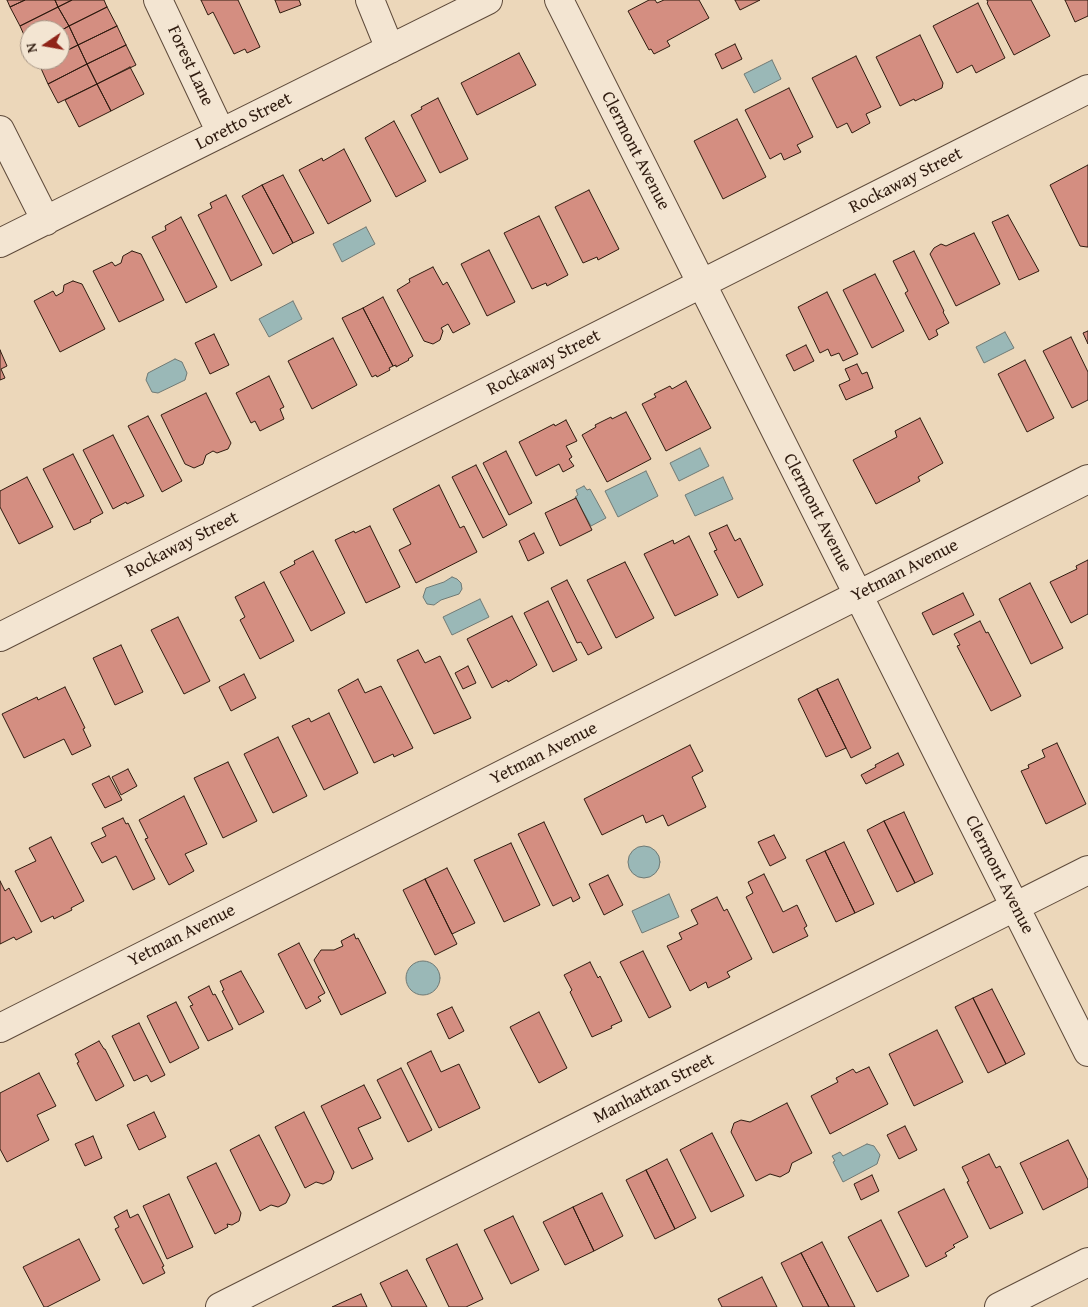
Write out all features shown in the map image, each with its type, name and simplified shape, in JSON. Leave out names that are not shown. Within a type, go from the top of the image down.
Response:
[{"type":"street","name":"Forest Lane","points":[[158,0],[221,133]]},
{"type":"street","points":[[370,0],[390,49]]},
{"type":"street","name":"Loretto Street","points":[[0,243],[488,0]]},
{"type":"street","name":"Clermont Avenue","points":[[559,0],[1088,1052]]},
{"type":"street","name":"Rockaway Street","points":[[0,637],[1088,89]]},
{"type":"street","points":[[0,130],[46,221]]},
{"type":"street","name":"Yetman Avenue","points":[[0,1028],[1088,480]]},
{"type":"street","name":"Manhattan Street","points":[[220,1307],[1088,870]]},
{"type":"street","points":[[999,1307],[1088,1262]]},
{"type":"water","points":[[772,60],[781,79],[754,93],[744,74]]},
{"type":"water","points":[[366,227],[375,244],[342,262],[333,244]]},
{"type":"water","points":[[293,301],[302,319],[269,337],[259,319]]},
{"type":"water","points":[[1005,332],[1014,348],[984,363],[976,347]]},
{"type":"water","points":[[175,359],[182,362],[187,373],[185,380],[158,393],[152,392],[146,380],[148,373]]},
{"type":"water","points":[[700,448],[709,466],[679,481],[670,463]]},
{"type":"water","points":[[646,471],[658,496],[618,517],[605,491]]},
{"type":"water","points":[[723,477],[733,499],[695,516],[685,495]]},
{"type":"water","points":[[584,486],[587,490],[590,489],[606,518],[591,526],[575,497],[578,495],[576,490]]},
{"type":"water","points":[[452,577],[461,583],[462,589],[459,594],[441,600],[434,605],[427,604],[423,597],[426,588]]},
{"type":"water","points":[[480,599],[489,617],[452,635],[443,617]]},
{"type":"water","points":[[644,846],[656,850],[660,862],[656,874],[644,878],[632,874],[628,862],[632,850]]},
{"type":"water","points":[[669,894],[679,917],[642,933],[632,911]]},
{"type":"water","points":[[423,961],[435,966],[440,978],[435,990],[423,995],[411,990],[406,978],[411,966]]},
{"type":"water","points":[[867,1144],[874,1146],[880,1155],[877,1164],[843,1182],[832,1156],[840,1152],[843,1156]]},
{"type":"building","points":[[7,0],[25,0],[10,7]]},
{"type":"building","points":[[25,0],[55,0],[58,7],[32,20],[20,20],[20,26],[10,7]]},
{"type":"building","points":[[55,0],[72,0],[58,7]]},
{"type":"building","points":[[72,0],[104,0],[107,7],[70,26],[70,20],[66,20],[58,7]]},
{"type":"building","points":[[201,0],[238,0],[260,47],[247,53],[245,49],[234,54],[213,12],[208,15]]},
{"type":"building","points":[[275,0],[299,0],[301,5],[280,13]]},
{"type":"building","points":[[649,0],[655,0],[657,3],[664,0],[699,0],[709,18],[667,41],[670,46],[654,54],[651,49],[649,50],[628,11]]},
{"type":"building","points":[[735,0],[760,0],[740,10]]},
{"type":"building","points":[[987,0],[1031,0],[1050,36],[1014,55]]},
{"type":"building","points":[[1065,0],[1088,0],[1088,16],[1075,22]]},
{"type":"building","points":[[978,3],[1005,58],[976,73],[972,65],[957,73],[933,26]]},
{"type":"building","points":[[58,7],[66,20],[32,20]]},
{"type":"building","points":[[107,7],[117,26],[78,45],[70,26]]},
{"type":"building","points":[[117,26],[126,45],[87,64],[78,45]]},
{"type":"building","points":[[70,28],[78,45],[70,49]]},
{"type":"building","points":[[920,35],[943,83],[942,88],[900,106],[876,57]]},
{"type":"building","points":[[735,44],[742,59],[722,69],[715,54]]},
{"type":"building","points":[[78,45],[87,64],[48,84],[42,70],[70,70],[70,49]]},
{"type":"building","points":[[126,45],[136,65],[97,84],[87,64]]},
{"type":"building","points":[[519,53],[536,85],[477,115],[461,83]]},
{"type":"building","points":[[856,56],[881,107],[866,114],[870,123],[852,133],[847,123],[837,128],[812,78]]},
{"type":"building","points":[[87,64],[97,84],[58,103],[48,84]]},
{"type":"building","points":[[130,67],[144,94],[111,111],[97,84]]},
{"type":"building","points":[[97,84],[111,111],[79,127],[65,100]]},
{"type":"building","points":[[789,88],[813,137],[797,145],[801,152],[784,160],[781,153],[770,159],[745,110]]},
{"type":"building","points":[[438,98],[468,159],[440,173],[411,115]]},
{"type":"building","points":[[737,119],[766,177],[723,199],[694,141]]},
{"type":"building","points":[[394,121],[426,181],[396,197],[365,138]]},
{"type":"building","points":[[344,149],[371,201],[328,224],[299,170],[322,158],[323,161]]},
{"type":"building","points":[[1088,165],[1087,247],[1080,246],[1050,185]]},
{"type":"building","points":[[283,175],[314,233],[293,243],[262,185]]},
{"type":"building","points":[[262,185],[293,243],[273,254],[242,196]]},
{"type":"building","points":[[589,190],[619,249],[598,260],[597,257],[583,263],[555,207]]},
{"type":"building","points":[[226,195],[262,265],[231,281],[198,215],[212,208],[210,203]]},
{"type":"building","points":[[1008,215],[1039,271],[1019,280],[992,222]]},
{"type":"building","points":[[539,216],[568,275],[547,286],[546,283],[532,289],[504,233]]},
{"type":"building","points":[[181,217],[217,287],[186,303],[152,237],[166,230],[165,226]]},
{"type":"building","points":[[974,233],[1000,284],[956,306],[930,254],[934,248],[941,244],[946,246]]},
{"type":"building","points":[[489,250],[515,302],[487,316],[461,264]]},
{"type":"building","points":[[132,251],[141,254],[164,300],[119,322],[93,271],[112,262],[115,266],[121,263],[123,256]]},
{"type":"building","points":[[914,251],[949,323],[936,330],[938,335],[929,340],[905,293],[908,291],[893,261]]},
{"type":"building","points":[[433,267],[443,285],[447,282],[470,324],[453,333],[448,324],[441,328],[443,331],[440,340],[433,344],[424,341],[397,290],[410,282],[409,279]]},
{"type":"building","points":[[875,274],[904,331],[872,348],[843,290]]},
{"type":"building","points":[[73,281],[82,284],[105,329],[60,352],[34,301],[53,291],[56,296],[63,292],[64,285]]},
{"type":"building","points":[[827,292],[858,354],[843,361],[839,353],[831,356],[828,349],[820,353],[798,307]]},
{"type":"building","points":[[383,297],[413,356],[396,367],[396,365],[393,366],[363,308]]},
{"type":"building","points":[[363,308],[393,366],[389,368],[390,370],[377,377],[376,375],[372,377],[342,318]]},
{"type":"building","points":[[1088,331],[1088,344],[1083,333]]},
{"type":"building","points":[[214,334],[229,365],[210,374],[195,343]]},
{"type":"building","points":[[1071,337],[1088,372],[1088,400],[1072,408],[1043,351]]},
{"type":"building","points":[[333,338],[357,385],[312,409],[288,361]]},
{"type":"building","points":[[806,345],[814,361],[794,371],[786,355]]},
{"type":"building","points":[[0,350],[7,366],[1,369],[5,378],[0,380]]},
{"type":"building","points":[[1025,360],[1054,418],[1027,432],[998,374]]},
{"type":"building","points":[[857,364],[862,374],[867,372],[873,388],[846,400],[839,385],[850,380],[845,369]]},
{"type":"building","points":[[269,376],[284,407],[280,409],[284,419],[260,431],[255,421],[251,423],[236,393]]},
{"type":"building","points":[[686,381],[711,428],[666,451],[642,404],[656,397],[654,394],[670,386],[672,389]]},
{"type":"building","points":[[206,393],[231,443],[228,449],[217,453],[213,451],[206,455],[203,464],[194,468],[185,464],[161,415]]},
{"type":"building","points":[[626,412],[651,459],[607,482],[582,435],[596,427],[595,425]]},
{"type":"building","points":[[148,416],[182,481],[162,492],[128,426]]},
{"type":"building","points":[[920,418],[943,463],[918,477],[920,481],[876,504],[853,460],[897,437],[895,431]]},
{"type":"building","points":[[566,420],[577,441],[566,446],[572,457],[569,459],[574,466],[563,472],[559,464],[536,476],[519,442]]},
{"type":"building","points":[[113,435],[144,496],[113,509],[83,450]]},
{"type":"building","points":[[506,451],[532,503],[509,515],[483,463]]},
{"type":"building","points":[[73,454],[103,513],[90,520],[91,522],[74,530],[43,469]]},
{"type":"building","points":[[476,465],[507,525],[483,538],[452,477]]},
{"type":"building","points":[[27,477],[53,527],[19,544],[0,507],[0,491]]},
{"type":"building","points":[[439,485],[460,528],[464,526],[477,552],[416,583],[399,550],[411,544],[393,509]]},
{"type":"building","points":[[576,498],[592,530],[560,546],[545,513]]},
{"type":"building","points":[[727,525],[735,541],[740,538],[763,585],[738,598],[714,551],[717,550],[709,533]]},
{"type":"building","points":[[370,526],[400,587],[366,603],[335,540]]},
{"type":"building","points":[[534,533],[544,553],[528,561],[519,541]]},
{"type":"building","points":[[689,536],[718,595],[675,616],[644,554],[673,540],[674,544]]},
{"type":"building","points":[[313,551],[345,613],[311,631],[280,572],[295,564],[294,561]]},
{"type":"building","points":[[1088,560],[1088,614],[1071,623],[1050,582],[1077,569],[1076,566]]},
{"type":"building","points":[[625,562],[654,618],[616,638],[587,580]]},
{"type":"building","points":[[567,580],[602,648],[588,655],[581,642],[577,643],[551,588]]},
{"type":"building","points":[[264,582],[294,641],[260,659],[240,620],[245,617],[235,597]]},
{"type":"building","points":[[1030,583],[1063,648],[1031,664],[999,599]]},
{"type":"building","points":[[963,593],[974,615],[933,635],[922,613]]},
{"type":"building","points":[[548,601],[577,660],[553,672],[524,613]]},
{"type":"building","points":[[512,616],[537,665],[508,682],[507,680],[492,688],[467,639]]},
{"type":"building","points":[[178,617],[210,681],[184,694],[151,630]]},
{"type":"building","points":[[980,621],[986,633],[988,632],[1021,696],[991,711],[957,646],[960,645],[954,634]]},
{"type":"building","points":[[121,645],[143,692],[115,705],[93,658]]},
{"type":"building","points":[[418,650],[425,663],[440,656],[471,718],[434,734],[397,660]]},
{"type":"building","points":[[468,666],[476,683],[463,689],[455,673]]},
{"type":"building","points":[[244,674],[256,698],[231,711],[219,687]]},
{"type":"building","points":[[358,679],[365,693],[381,686],[413,748],[394,757],[393,754],[374,763],[338,690]]},
{"type":"building","points":[[838,679],[871,748],[851,758],[817,689]]},
{"type":"building","points":[[65,687],[85,728],[83,729],[91,746],[72,755],[64,739],[24,758],[2,714],[37,697],[38,700]]},
{"type":"building","points":[[817,689],[846,748],[826,757],[798,699]]},
{"type":"building","points":[[329,713],[358,773],[324,790],[292,726],[309,718],[311,722]]},
{"type":"building","points":[[278,737],[307,796],[273,813],[244,754]]},
{"type":"building","points":[[1057,743],[1086,804],[1046,824],[1021,771],[1029,768],[1028,765],[1045,757],[1042,750]]},
{"type":"building","points":[[690,745],[703,771],[692,777],[706,807],[668,826],[663,815],[646,823],[643,815],[602,835],[584,799]]},
{"type":"building","points":[[898,753],[904,765],[866,784],[861,775]]},
{"type":"building","points":[[228,762],[257,821],[223,838],[194,778]]},
{"type":"building","points":[[128,769],[137,786],[121,795],[112,777]]},
{"type":"building","points":[[109,776],[122,800],[105,808],[92,784]]},
{"type":"building","points":[[184,796],[207,844],[185,854],[194,871],[169,885],[145,839],[148,838],[139,820]]},
{"type":"building","points":[[904,812],[933,874],[915,883],[884,821]]},
{"type":"building","points":[[123,818],[126,824],[128,823],[155,879],[133,890],[116,856],[102,863],[91,843],[106,836],[102,828]]},
{"type":"building","points":[[884,821],[915,883],[897,892],[867,830]]},
{"type":"building","points":[[544,822],[580,898],[573,902],[571,897],[553,906],[518,834]]},
{"type":"building","points":[[774,835],[786,858],[770,866],[758,842]]},
{"type":"building","points":[[51,837],[84,901],[71,908],[72,910],[54,919],[53,916],[41,922],[15,871],[36,861],[29,848]]},
{"type":"building","points":[[844,842],[874,904],[855,913],[825,851]]},
{"type":"building","points":[[511,843],[540,905],[504,922],[474,860]]},
{"type":"building","points":[[825,851],[855,913],[836,922],[806,860]]},
{"type":"building","points":[[447,868],[475,923],[452,934],[425,879]]},
{"type":"building","points":[[764,874],[783,912],[797,905],[807,926],[804,928],[808,936],[773,953],[746,897],[753,893],[748,882]]},
{"type":"building","points":[[608,875],[623,905],[604,915],[589,884]]},
{"type":"building","points":[[425,879],[457,944],[435,955],[403,890]]},
{"type":"building","points":[[0,881],[5,891],[9,888],[32,932],[16,940],[14,937],[0,944]]},
{"type":"building","points":[[717,897],[724,911],[727,909],[752,959],[727,972],[730,977],[708,988],[706,982],[690,991],[667,946],[682,939],[679,933],[698,924],[691,910]]},
{"type":"building","points":[[354,934],[356,939],[358,938],[386,993],[341,1015],[314,960],[321,950],[334,950],[343,946],[341,941]]},
{"type":"building","points":[[299,943],[325,993],[318,997],[321,1001],[306,1009],[278,954]]},
{"type":"building","points":[[643,951],[671,1007],[649,1018],[620,962]]},
{"type":"building","points":[[590,962],[598,978],[600,976],[622,1021],[592,1037],[570,992],[572,990],[564,975]]},
{"type":"building","points":[[241,971],[264,1012],[239,1025],[222,991],[224,990],[220,981]]},
{"type":"building","points":[[209,986],[233,1029],[208,1041],[190,1006],[193,1005],[188,997]]},
{"type":"building","points":[[992,989],[1025,1054],[1006,1064],[973,998]]},
{"type":"building","points":[[973,998],[1006,1064],[988,1073],[955,1007]]},
{"type":"building","points":[[176,1002],[199,1048],[170,1063],[147,1016]]},
{"type":"building","points":[[452,1007],[464,1031],[449,1039],[437,1014]]},
{"type":"building","points":[[539,1012],[567,1068],[539,1083],[510,1027]]},
{"type":"building","points":[[139,1023],[165,1075],[151,1082],[147,1075],[134,1081],[112,1036]]},
{"type":"building","points":[[937,1030],[963,1082],[914,1106],[889,1054]]},
{"type":"building","points":[[99,1041],[124,1086],[96,1101],[77,1063],[79,1062],[75,1054]]},
{"type":"building","points":[[431,1051],[441,1072],[459,1064],[480,1108],[439,1128],[407,1063]]},
{"type":"building","points":[[869,1067],[888,1104],[830,1134],[811,1096],[838,1082],[836,1078],[853,1069],[856,1073]]},
{"type":"building","points":[[401,1068],[432,1130],[408,1142],[377,1080]]},
{"type":"building","points":[[39,1073],[56,1106],[37,1115],[49,1140],[7,1162],[0,1149],[0,1093]]},
{"type":"building","points":[[364,1085],[381,1118],[358,1128],[373,1159],[352,1169],[321,1106]]},
{"type":"building","points":[[787,1103],[812,1153],[792,1163],[789,1172],[780,1177],[770,1174],[756,1181],[731,1132],[734,1123],[741,1120],[750,1122]]},
{"type":"building","points":[[154,1112],[166,1137],[139,1150],[127,1125]]},
{"type":"building","points":[[304,1112],[334,1172],[331,1180],[323,1184],[316,1182],[305,1188],[275,1127]]},
{"type":"building","points":[[905,1126],[917,1150],[899,1159],[887,1135]]},
{"type":"building","points":[[712,1133],[744,1196],[711,1212],[680,1150]]},
{"type":"building","points":[[259,1135],[290,1195],[286,1203],[278,1207],[271,1205],[260,1211],[230,1150]]},
{"type":"building","points":[[93,1136],[102,1158],[85,1166],[75,1144]]},
{"type":"building","points":[[1068,1140],[1088,1180],[1088,1187],[1043,1210],[1020,1163]]},
{"type":"building","points":[[989,1154],[996,1168],[1000,1166],[1023,1213],[990,1229],[967,1182],[969,1181],[962,1167]]},
{"type":"building","points":[[667,1159],[696,1218],[675,1229],[646,1170]]},
{"type":"building","points":[[216,1163],[241,1213],[239,1221],[232,1225],[227,1224],[228,1227],[215,1234],[187,1177]]},
{"type":"building","points":[[646,1170],[675,1229],[655,1239],[626,1180]]},
{"type":"building","points":[[872,1175],[879,1191],[861,1200],[854,1184]]},
{"type":"building","points":[[944,1189],[968,1237],[953,1245],[955,1247],[945,1253],[947,1256],[926,1267],[898,1212]]},
{"type":"building","points":[[602,1193],[623,1236],[594,1251],[573,1207]]},
{"type":"building","points":[[169,1194],[193,1247],[167,1259],[143,1206]]},
{"type":"building","points":[[573,1207],[594,1251],[565,1265],[543,1222]]},
{"type":"building","points":[[127,1210],[130,1218],[138,1214],[164,1266],[162,1267],[165,1273],[143,1284],[115,1229],[119,1227],[114,1217]]},
{"type":"building","points":[[513,1216],[539,1270],[511,1284],[484,1230]]},
{"type":"building","points":[[881,1220],[909,1276],[877,1292],[848,1237]]},
{"type":"building","points":[[79,1239],[100,1280],[44,1307],[23,1267]]},
{"type":"building","points":[[822,1242],[855,1307],[829,1307],[801,1253]]},
{"type":"building","points":[[457,1244],[483,1299],[466,1307],[449,1307],[426,1259]]},
{"type":"building","points":[[801,1253],[829,1307],[803,1307],[781,1263]]},
{"type":"building","points":[[407,1270],[427,1307],[392,1307],[380,1283]]},
{"type":"building","points":[[762,1277],[777,1307],[722,1307],[718,1299]]},
{"type":"building","points":[[361,1294],[367,1307],[332,1307]]}]
